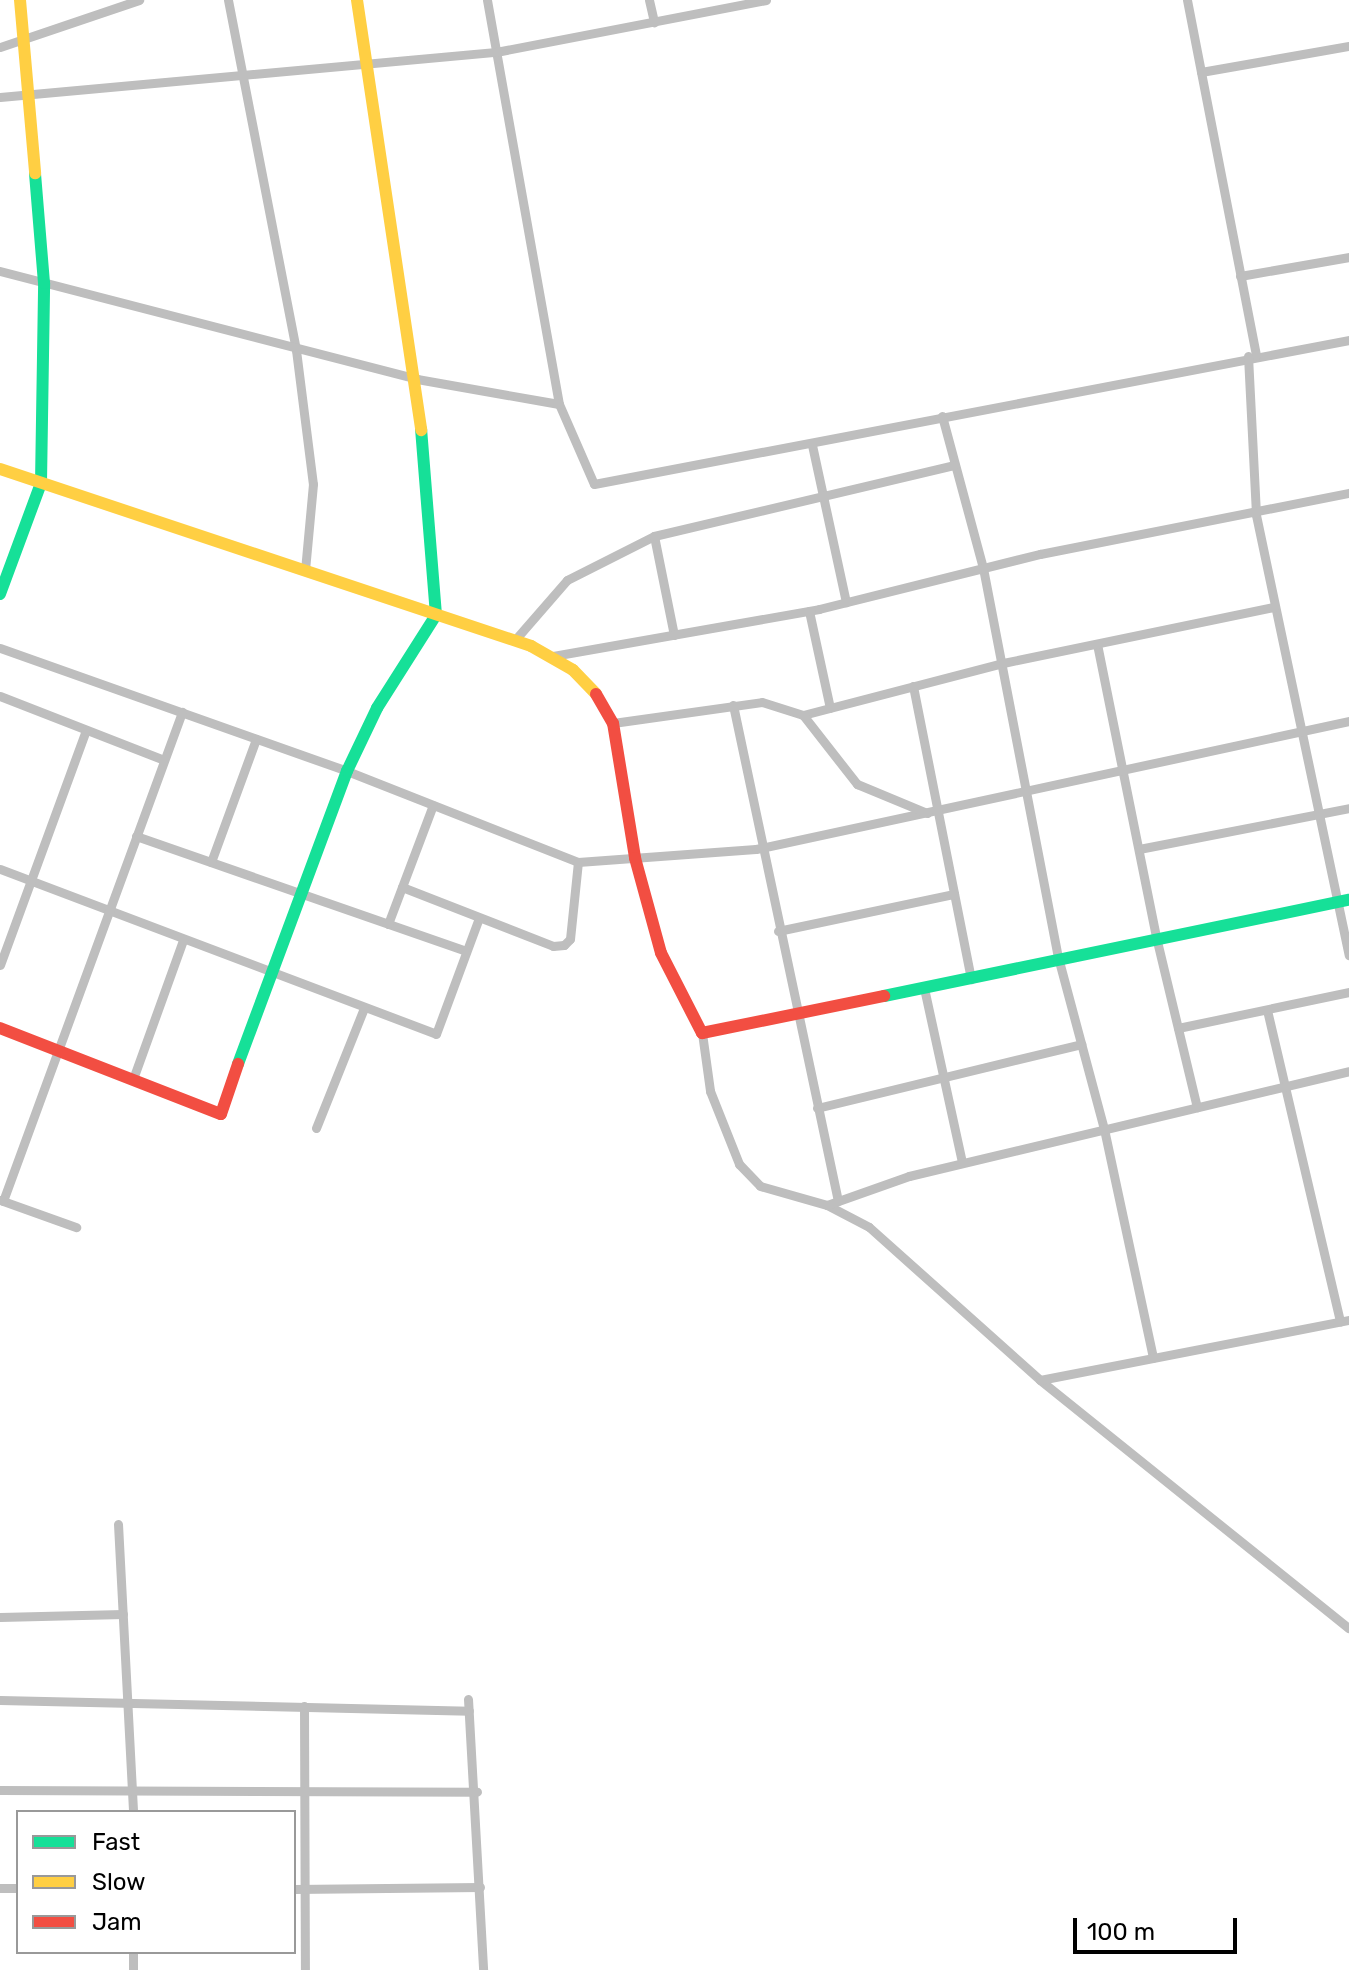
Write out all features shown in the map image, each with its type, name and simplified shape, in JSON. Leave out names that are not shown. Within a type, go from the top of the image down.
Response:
[{"type":"main road","points":[[0,594],[41,483],[44,283],[20,0]]},
{"type":"main road","points":[[0,1028],[221,1114],[269,973],[347,771],[377,708],[436,615],[417,379],[364,67],[357,0]]},
{"type":"main road","points":[[0,469],[514,641],[551,656],[591,686],[613,723],[635,858],[661,953],[702,1033],[1343,901]]},
{"type":"street","points":[[0,47],[22,43],[139,0]]},
{"type":"street","points":[[228,0],[296,350],[313,484],[305,571]]},
{"type":"street","points":[[487,0],[559,404],[594,484],[812,445],[942,416],[1349,340]]},
{"type":"street","points":[[649,0],[654,22]]},
{"type":"street","points":[[0,97],[243,78],[496,52],[766,0]]},
{"type":"street","points":[[1187,0],[1240,276],[1252,356],[1256,515],[1299,731],[1318,814],[1343,901],[1349,955]]},
{"type":"street","points":[[1201,72],[1349,46]]},
{"type":"street","points":[[1240,276],[1349,257]]},
{"type":"street","points":[[0,271],[417,379],[559,404]]},
{"type":"street","points":[[942,416],[983,568],[1030,792],[1059,961],[1104,1129],[1153,1358]]},
{"type":"street","points":[[812,445],[846,602]]},
{"type":"street","points":[[514,641],[567,580],[654,536],[824,500],[955,465]]},
{"type":"street","points":[[551,656],[809,611],[983,568],[1256,515],[1349,493]]},
{"type":"street","points":[[654,536],[674,635]]},
{"type":"street","points":[[613,723],[762,702],[803,715],[1003,663],[1274,607]]},
{"type":"street","points":[[809,611],[830,708]]},
{"type":"street","points":[[1097,644],[1157,941],[1197,1107]]},
{"type":"street","points":[[0,648],[347,771],[578,862],[761,848],[1349,721]]},
{"type":"street","points":[[913,686],[971,979]]},
{"type":"street","points":[[0,696],[164,760]]},
{"type":"street","points":[[733,705],[778,931],[838,1201]]},
{"type":"street","points":[[76,1227],[1,1201],[182,712]]},
{"type":"street","points":[[803,715],[857,784],[927,813]]},
{"type":"street","points":[[0,965],[86,730]]},
{"type":"street","points":[[211,862],[256,739]]},
{"type":"street","points":[[388,924],[433,805]]},
{"type":"street","points":[[1139,849],[1349,808]]},
{"type":"street","points":[[136,836],[466,951]]},
{"type":"street","points":[[402,887],[553,946],[564,945],[570,939],[578,862]]},
{"type":"street","points":[[0,869],[436,1034],[479,918]]},
{"type":"street","points":[[778,931],[954,894]]},
{"type":"street","points":[[133,1079],[183,940]]},
{"type":"street","points":[[924,988],[962,1163]]},
{"type":"street","points":[[1178,1028],[1349,992]]},
{"type":"street","points":[[316,1128],[364,1008]]},
{"type":"street","points":[[1040,1380],[1344,1321],[1267,1010]]},
{"type":"street","points":[[702,1033],[710,1091],[739,1164],[760,1186],[827,1205],[869,1227],[1040,1380],[1349,1628]]},
{"type":"street","points":[[817,1108],[1081,1044]]},
{"type":"street","points":[[827,1205],[962,1163],[1349,1071]]},
{"type":"street","points":[[118,1524],[133,1810]]},
{"type":"street","points":[[0,1617],[123,1614]]},
{"type":"street","points":[[468,1699],[477,1792],[483,1970]]},
{"type":"street","points":[[0,1700],[128,1700],[469,1711]]},
{"type":"street","points":[[304,1706],[299,1889],[305,1970]]},
{"type":"street","points":[[0,1790],[477,1792]]},
{"type":"street","points":[[299,1889],[480,1887]]},
{"type":"traffic: fast","points":[[0,594],[41,483],[44,283],[35,173]]},
{"type":"traffic: fast","points":[[238,1064],[347,771],[377,708],[436,615],[421,430]]},
{"type":"traffic: fast","points":[[884,996],[1349,900]]},
{"type":"traffic: slow","points":[[20,0],[35,173]]},
{"type":"traffic: slow","points":[[357,0],[421,430]]},
{"type":"traffic: slow","points":[[0,469],[531,646],[573,670],[596,694]]},
{"type":"traffic: jam","points":[[596,694],[613,723],[635,858],[661,953],[702,1033],[884,996]]},
{"type":"traffic: jam","points":[[0,1028],[221,1114],[238,1064]]}]
